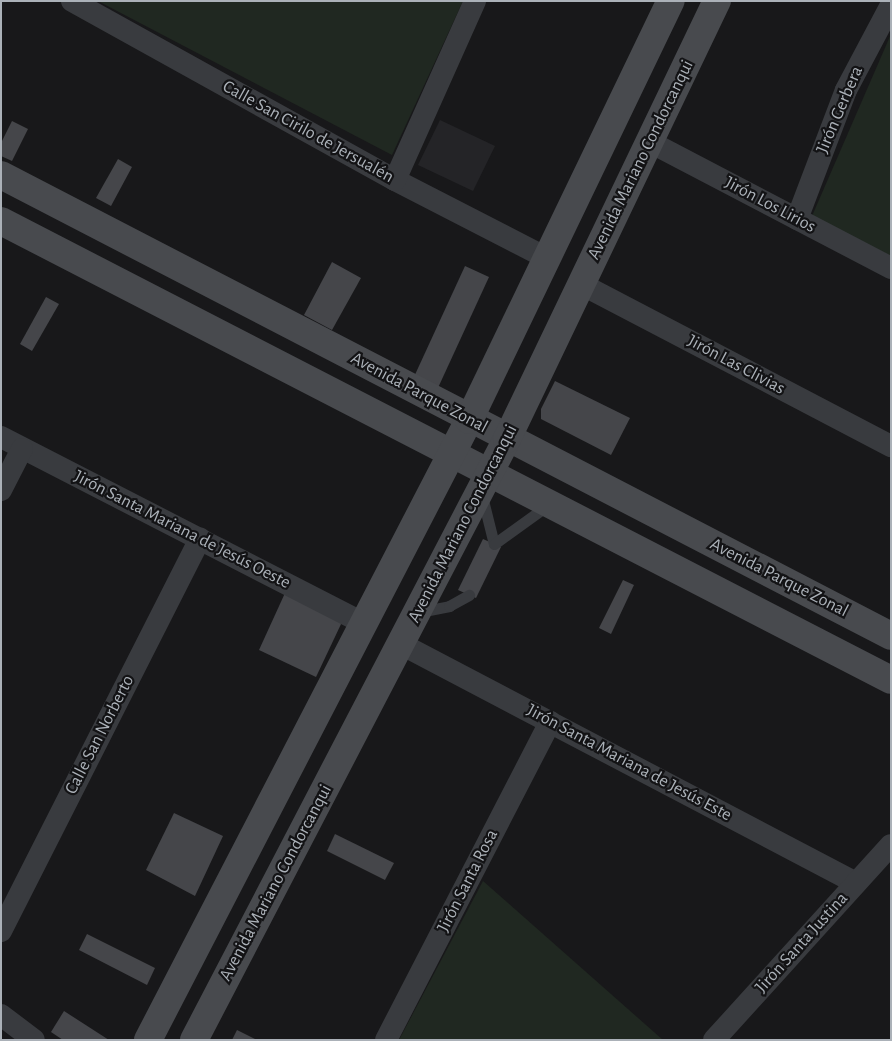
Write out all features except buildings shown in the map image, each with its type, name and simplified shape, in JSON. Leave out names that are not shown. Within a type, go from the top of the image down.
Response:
[{"type":"main road","points":[[148,1040],[469,420],[671,1]]},
{"type":"main road","name":"Avenida Mariano Condorcanqui","points":[[194,1040],[507,439],[717,1]]},
{"type":"main road","name":"Avenida Parque Zonal","points":[[1,175],[469,420],[891,636]]},
{"type":"main road","points":[[1,221],[451,454],[485,482],[549,504],[891,680]]},
{"type":"main road","points":[[404,429],[421,395]]},
{"type":"main road","points":[[380,592],[417,612]]},
{"type":"street","name":"Calle San Cirilo de Jersualén","points":[[72,1],[395,180],[547,258]]},
{"type":"street","points":[[395,180],[475,1]]},
{"type":"street","name":"Jirón Gerbera","points":[[797,219],[846,90],[891,5]]},
{"type":"street","name":"Jirón Los Lirios","points":[[650,142],[891,268]]},
{"type":"street","name":"Jirón Las Clivias","points":[[581,284],[891,446]]},
{"type":"street","name":"Jirón Santa Mariana de Jesús Oeste","points":[[1,437],[363,623]]},
{"type":"street","points":[[1,490],[22,449]]},
{"type":"street","name":"Calle San Norberto","points":[[1,931],[200,539]]},
{"type":"street","name":"Jirón Santa Mariana de Jesús Este","points":[[401,644],[856,883]]},
{"type":"street","name":"Jirón Santa Rosa","points":[[386,1040],[550,722]]},
{"type":"street","name":"Jirón Santa Justina","points":[[714,1040],[891,845]]},
{"type":"street","points":[[1,1015],[34,1040]]},
{"type":"lane","points":[[485,482],[494,544],[549,504]]},
{"type":"lane","points":[[417,612],[449,606],[469,595]]},
{"type":"shaded area","points":[[98,1],[463,1],[392,155]]},
{"type":"shaded area","points":[[891,34],[891,256],[812,216]]},
{"type":"shaded area","points":[[440,120],[495,146],[473,191],[418,165]]},
{"type":"shaded area","points":[[483,881],[663,1040],[399,1040]]}]
